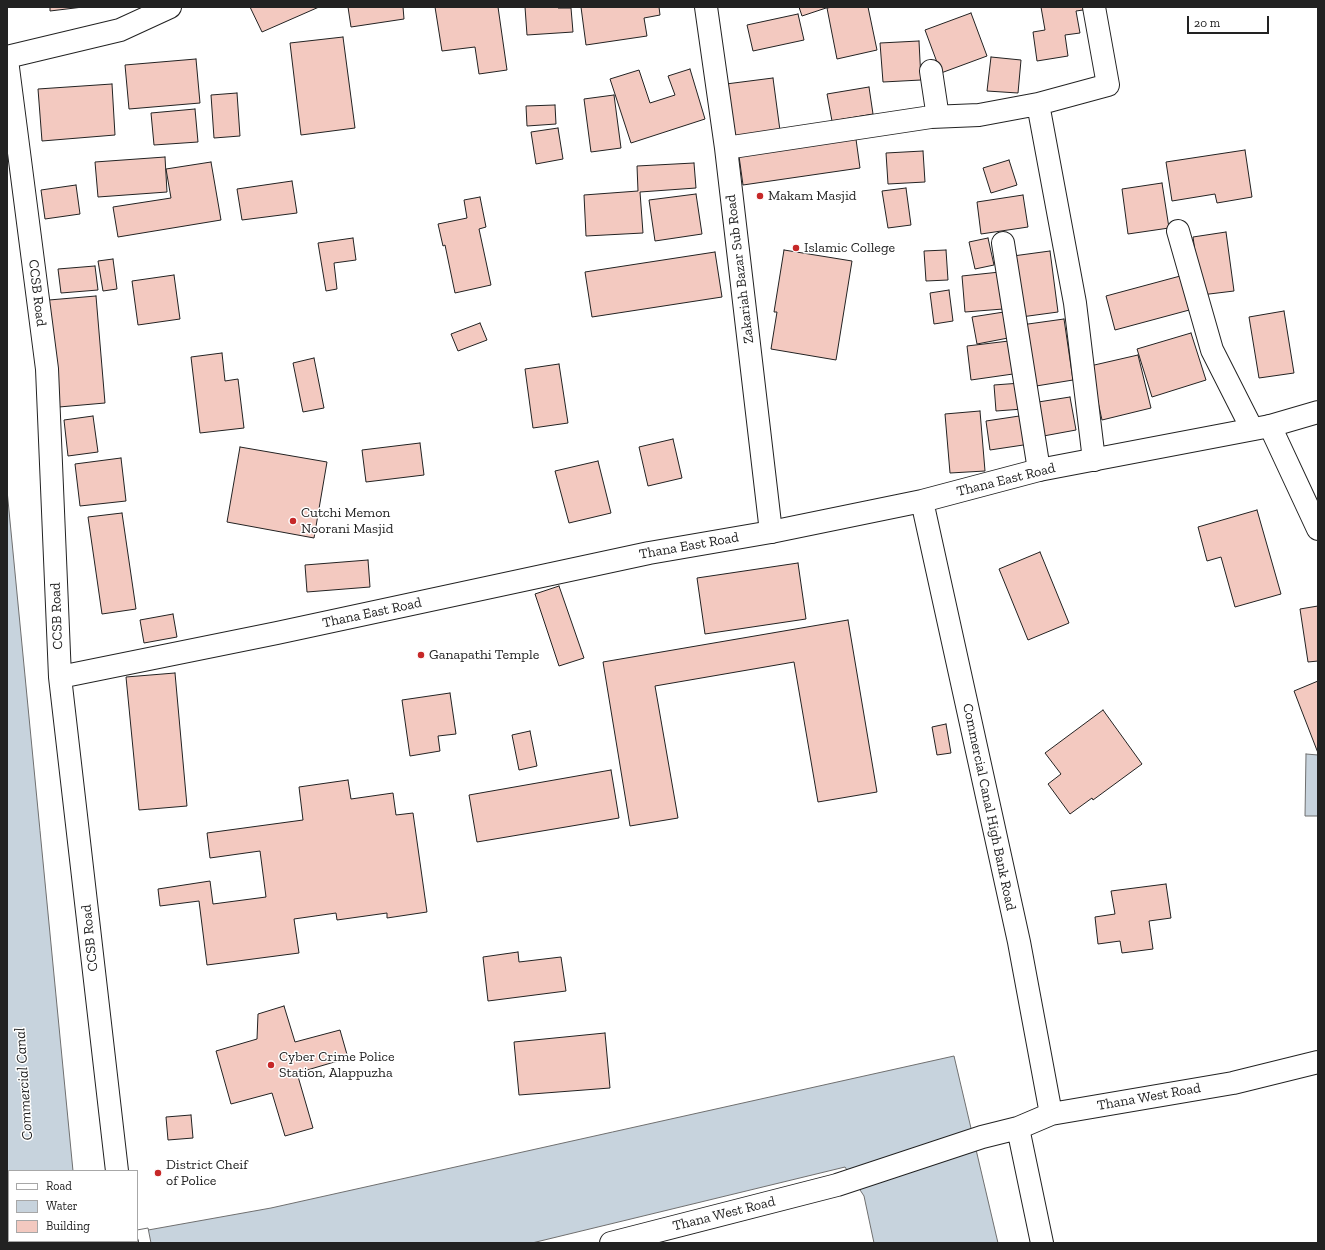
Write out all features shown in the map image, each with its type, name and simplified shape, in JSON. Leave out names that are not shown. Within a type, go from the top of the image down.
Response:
[{"type":"main road","points":[[7,57],[120,30],[170,7]]},
{"type":"main road","name":"Zakariah Bazar Sub Road","points":[[706,7],[726,148],[771,532]]},
{"type":"main road","points":[[726,148],[931,117],[979,115],[1038,104],[1108,85],[1094,7]]},
{"type":"main road","name":"CCSB Road","points":[[7,60],[47,369],[60,677],[117,1170]]},
{"type":"main road","points":[[931,71],[937,110],[931,117]]},
{"type":"main road","points":[[1038,104],[1075,303],[1094,460]]},
{"type":"main road","points":[[1178,231],[1212,350],[1261,428],[1318,529]]},
{"type":"main road","points":[[1003,243],[1039,470]]},
{"type":"main road","name":"Thana East Road","points":[[60,677],[277,633],[649,553],[771,532],[922,501],[1039,470],[1261,428],[1318,412]]},
{"type":"main road","name":"Commercial Canal High Bank Road","points":[[922,501],[1019,942],[1051,1114]]},
{"type":"main road","name":"Thana West Road","points":[[611,1243],[837,1185],[982,1137],[1018,1128],[1051,1114],[1233,1083],[1318,1062]]},
{"type":"main road","points":[[1018,1128],[1042,1243]]},
{"type":"water","name":"Commercial Canal","points":[[7,490],[73,1170],[8,1170],[8,1242],[138,1242],[138,1232],[271,1208],[954,1056],[998,1243],[874,1243],[864,1196],[845,1167],[532,1243],[7,1243]]},
{"type":"water","points":[[1306,754],[1318,755],[1318,816],[1305,816]]},
{"type":"pier","points":[[8,1212],[8,1242],[138,1242],[138,1230],[148,1228],[151,1243],[7,1243]]},
{"type":"building","points":[[50,7],[83,7],[50,11]]},
{"type":"building","points":[[250,7],[319,7],[262,32]]},
{"type":"building","points":[[348,7],[403,7],[404,19],[351,27]]},
{"type":"building","points":[[435,7],[498,7],[507,70],[479,74],[475,47],[442,51]]},
{"type":"building","points":[[525,7],[571,8],[573,32],[527,35]]},
{"type":"building","points":[[581,7],[659,7],[660,15],[644,18],[647,36],[586,45]]},
{"type":"building","points":[[799,7],[829,7],[802,16]]},
{"type":"building","points":[[868,7],[877,50],[837,59],[827,8]]},
{"type":"building","points":[[1041,7],[1089,7],[1090,9],[1076,11],[1080,33],[1065,35],[1068,56],[1037,61],[1033,32],[1045,30]]},
{"type":"building","points":[[971,13],[987,56],[941,73],[925,30]]},
{"type":"building","points":[[798,14],[804,40],[753,51],[747,25]]},
{"type":"building","points":[[343,37],[355,128],[301,135],[290,43]]},
{"type":"building","points":[[919,41],[921,80],[883,82],[880,43]]},
{"type":"building","points":[[991,57],[1021,60],[1018,93],[987,91]]},
{"type":"building","points":[[196,59],[200,103],[129,109],[125,65]]},
{"type":"building","points":[[690,69],[705,119],[631,143],[610,79],[639,70],[650,103],[675,95],[668,76]]},
{"type":"building","points":[[773,78],[781,138],[733,144],[726,84]]},
{"type":"building","points":[[112,84],[115,135],[42,141],[38,89]]},
{"type":"building","points":[[869,87],[873,114],[832,121],[827,94]]},
{"type":"building","points":[[237,93],[240,136],[214,138],[211,95]]},
{"type":"building","points":[[614,95],[621,148],[591,152],[584,99]]},
{"type":"building","points":[[555,105],[556,124],[527,126],[526,106]]},
{"type":"building","points":[[195,109],[198,142],[154,145],[151,113]]},
{"type":"building","points":[[558,128],[563,159],[536,164],[531,132]]},
{"type":"building","points":[[855,132],[860,168],[743,185],[738,149]]},
{"type":"building","points":[[1245,150],[1252,197],[1217,203],[1215,194],[1172,201],[1166,162]]},
{"type":"building","points":[[923,151],[925,182],[888,184],[886,153]]},
{"type":"building","points":[[165,157],[167,192],[98,197],[95,162]]},
{"type":"building","points":[[1009,160],[1017,185],[991,193],[983,168]]},
{"type":"building","points":[[211,162],[221,220],[118,237],[113,207],[171,198],[166,169]]},
{"type":"building","points":[[694,163],[696,188],[640,192],[643,233],[586,236],[584,195],[638,191],[637,166]]},
{"type":"building","points":[[292,181],[297,213],[242,220],[237,189]]},
{"type":"building","points":[[1162,183],[1169,228],[1128,234],[1122,189]]},
{"type":"building","points":[[76,185],[80,214],[45,219],[41,190]]},
{"type":"building","points":[[906,188],[911,225],[888,228],[882,191]]},
{"type":"building","points":[[696,194],[702,234],[655,241],[649,200]]},
{"type":"building","points":[[1023,195],[1028,227],[981,234],[977,202]]},
{"type":"building","points":[[480,197],[486,227],[479,229],[491,285],[455,293],[445,245],[443,246],[438,224],[467,218],[464,200]]},
{"type":"building","points":[[1226,232],[1234,291],[1201,295],[1193,237]]},
{"type":"building","points":[[353,238],[356,260],[334,263],[337,289],[326,291],[318,243]]},
{"type":"building","points":[[988,238],[994,265],[975,269],[969,242]]},
{"type":"building","points":[[784,250],[852,261],[836,360],[771,349],[777,312],[774,312]]},
{"type":"building","points":[[946,250],[948,280],[926,281],[924,251]]},
{"type":"building","points":[[1050,251],[1058,312],[1021,317],[1013,256]]},
{"type":"building","points":[[715,252],[722,297],[592,317],[585,272]]},
{"type":"building","points":[[113,259],[117,289],[103,291],[98,261]]},
{"type":"building","points":[[95,266],[98,290],[61,293],[58,269]]},
{"type":"building","points":[[1000,272],[1003,309],[965,312],[962,276]]},
{"type":"building","points":[[174,275],[180,319],[138,325],[132,281]]},
{"type":"building","points":[[1184,275],[1193,309],[1115,330],[1106,296]]},
{"type":"building","points":[[949,290],[953,321],[934,324],[930,293]]},
{"type":"building","points":[[96,296],[105,403],[59,407],[49,300]]},
{"type":"building","points":[[1284,311],[1294,373],[1259,378],[1249,317]]},
{"type":"building","points":[[1004,312],[1008,338],[977,344],[972,317]]},
{"type":"building","points":[[1064,319],[1073,380],[1030,387],[1021,325]]},
{"type":"building","points":[[480,323],[487,340],[458,351],[451,334]]},
{"type":"building","points":[[1191,333],[1206,380],[1152,397],[1137,349]]},
{"type":"building","points":[[1009,341],[1013,374],[971,380],[967,346]]},
{"type":"building","points":[[222,353],[225,381],[238,379],[244,428],[200,433],[191,357]]},
{"type":"building","points":[[1138,355],[1151,408],[1102,420],[1090,366]]},
{"type":"building","points":[[314,358],[324,408],[303,412],[293,363]]},
{"type":"building","points":[[559,364],[568,423],[533,428],[525,369]]},
{"type":"building","points":[[1021,383],[1023,409],[996,411],[994,385]]},
{"type":"building","points":[[1070,397],[1076,430],[1038,437],[1032,403]]},
{"type":"building","points":[[980,411],[985,471],[950,473],[945,414]]},
{"type":"building","points":[[1026,415],[1030,444],[990,450],[986,421]]},
{"type":"building","points":[[93,416],[98,452],[68,456],[64,420]]},
{"type":"building","points":[[673,439],[682,478],[648,486],[639,447]]},
{"type":"building","points":[[420,443],[424,475],[366,482],[362,450]]},
{"type":"building","points":[[240,447],[327,462],[314,538],[227,522]]},
{"type":"building","points":[[121,458],[126,501],[80,506],[75,464]]},
{"type":"building","points":[[598,461],[611,513],[569,523],[555,471]]},
{"type":"building","points":[[1257,510],[1281,594],[1235,607],[1221,557],[1207,561],[1198,527]]},
{"type":"building","points":[[122,513],[136,609],[102,614],[88,517]]},
{"type":"building","points":[[1040,552],[1069,623],[1028,640],[999,569]]},
{"type":"building","points":[[368,560],[370,587],[307,592],[305,565]]},
{"type":"building","points":[[798,563],[806,619],[705,634],[697,578]]},
{"type":"building","points":[[559,586],[584,658],[559,666],[535,594]]},
{"type":"building","points":[[1318,606],[1318,661],[1308,662],[1300,609]]},
{"type":"building","points":[[173,614],[177,637],[144,643],[140,620]]},
{"type":"building","points":[[848,620],[877,792],[818,802],[794,662],[655,686],[678,818],[630,826],[603,662]]},
{"type":"building","points":[[175,673],[187,806],[139,810],[126,677]]},
{"type":"building","points":[[1318,681],[1318,753],[1294,691]]},
{"type":"building","points":[[450,693],[456,734],[438,736],[440,751],[410,756],[402,700]]},
{"type":"building","points":[[1103,710],[1142,764],[1093,800],[1092,798],[1070,814],[1048,784],[1061,774],[1045,753]]},
{"type":"building","points":[[946,724],[951,753],[937,755],[932,727]]},
{"type":"building","points":[[530,731],[537,766],[519,770],[512,735]]},
{"type":"building","points":[[611,770],[619,818],[477,842],[469,795]]},
{"type":"building","points":[[348,780],[351,799],[393,793],[396,815],[413,813],[427,912],[387,918],[387,913],[337,920],[336,913],[294,919],[299,953],[207,965],[199,901],[160,906],[158,889],[210,881],[213,904],[266,897],[260,851],[210,858],[207,833],[303,820],[299,787]]},
{"type":"building","points":[[1166,884],[1171,918],[1149,921],[1153,949],[1122,953],[1120,941],[1098,944],[1095,917],[1115,914],[1111,891]]},
{"type":"building","points":[[518,952],[519,962],[561,957],[566,991],[488,1001],[483,957]]},
{"type":"building","name":"Cyber Crime Police Station, Alappuzha","points":[[284,1006],[295,1042],[340,1030],[348,1058],[297,1073],[313,1128],[285,1136],[272,1093],[231,1104],[216,1051],[257,1039],[258,1014]]},
{"type":"building","points":[[605,1033],[610,1088],[519,1095],[514,1042]]},
{"type":"building","points":[[191,1115],[193,1138],[168,1140],[166,1117]]},
{"type":"place","name":"Makam Masjid","points":[[760,196]]},
{"type":"place","name":"Islamic College","points":[[796,248]]},
{"type":"place","name":"Cutchi Memon Noorani Masjid","points":[[293,521]]},
{"type":"place","name":"Ganapathi Temple","points":[[421,655]]},
{"type":"place","name":"Cyber Crime Police Station, Alappuzha","points":[[271,1065]]},
{"type":"place","name":"District Cheif of Police","points":[[158,1173]]}]
